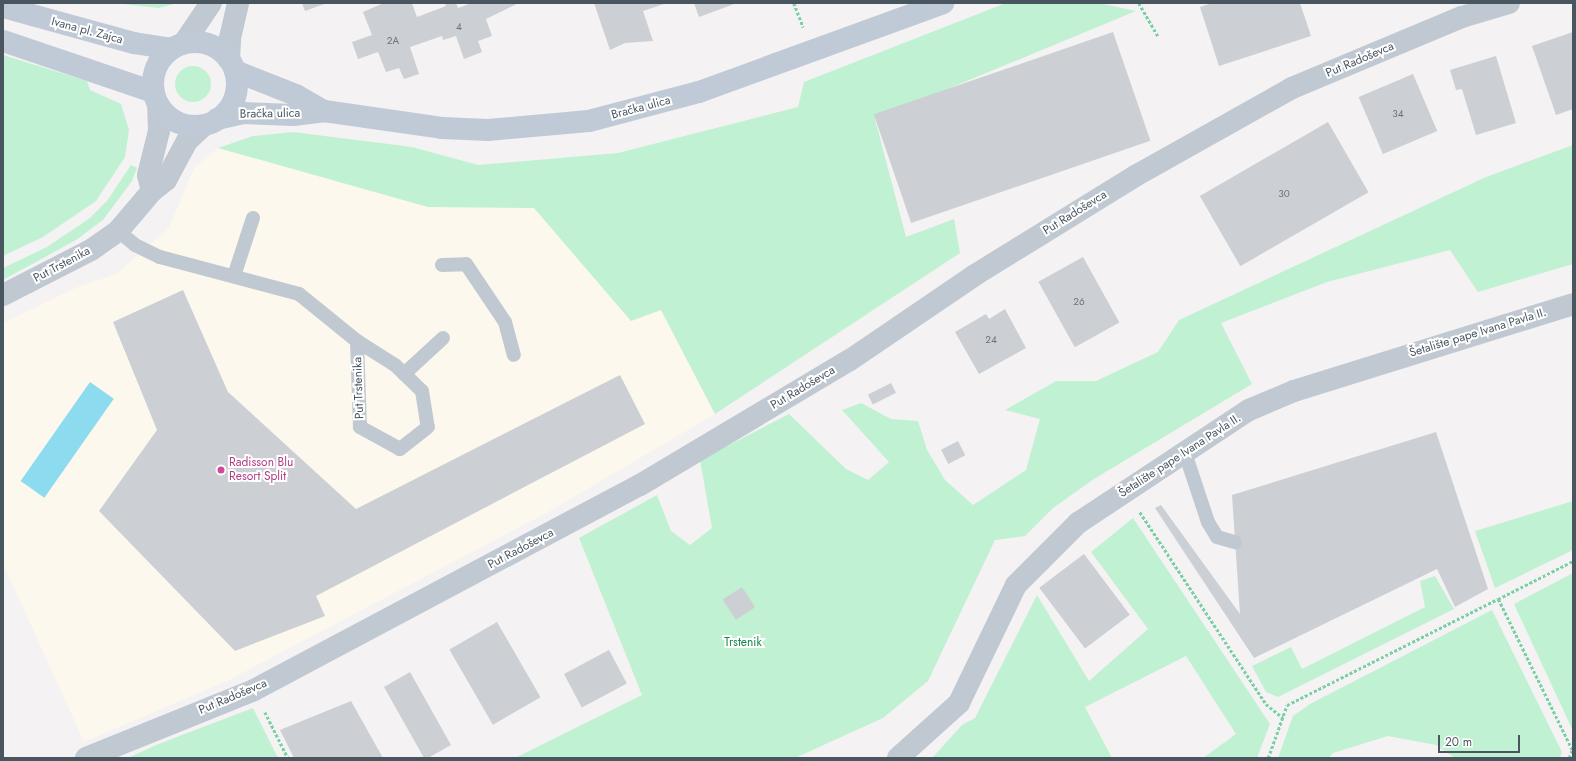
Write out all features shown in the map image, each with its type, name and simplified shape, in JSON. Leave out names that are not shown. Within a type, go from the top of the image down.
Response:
[{"type":"street","points":[[152,191],[148,175],[159,131],[156,98],[156,68],[178,46],[211,3]]},
{"type":"street","points":[[3,41],[156,98],[176,121],[211,122],[234,96],[230,38],[238,3]]},
{"type":"street","name":"Bračka ulica","points":[[211,122],[243,113],[293,115],[324,111],[442,128],[488,130],[589,121],[706,90],[943,3]]},
{"type":"street","name":"Put Radoševca","points":[[86,758],[254,690],[640,485],[850,360],[975,275],[1137,175],[1292,88],[1462,17],[1509,3]]},
{"type":"street","name":"Ivana pl. Zajca","points":[[3,7],[134,44],[178,46]]},
{"type":"street","points":[[178,46],[209,45],[232,66]]},
{"type":"street","name":"Bračka ulica","points":[[232,66],[296,95],[324,111]]},
{"type":"street","name":"Put Trstenika","points":[[3,295],[92,250],[118,231],[152,191],[166,180],[187,141],[211,122]]},
{"type":"street","name":"Šetalište pape Ivana Pavla II.","points":[[898,758],[959,703],[1016,585],[1050,547],[1078,523],[1249,410],[1294,391],[1573,304]]},
{"type":"lane","points":[[234,276],[253,218]]},
{"type":"lane","name":"Put Trstenika","points":[[118,231],[135,245],[160,257],[299,294],[357,341],[404,374],[422,391],[428,426],[400,449],[360,427],[357,341]]},
{"type":"lane","points":[[442,266],[466,264],[505,322],[514,355]]},
{"type":"lane","points":[[404,374],[443,338]]},
{"type":"lane","points":[[1185,453],[1208,522],[1217,537],[1235,542]]},
{"type":"path","points":[[1140,3],[1159,37]]},
{"type":"path","points":[[1137,508],[1266,704],[1283,718]]},
{"type":"path","points":[[1268,758],[1287,706],[1573,561]]},
{"type":"path","points":[[1498,599],[1572,750],[1569,758]]},
{"type":"path","points":[[254,690],[288,758]]},
{"type":"shaded area","points":[[218,148],[428,207],[534,208],[631,321],[661,310],[715,414],[548,512],[227,681],[84,742],[3,563],[3,323],[78,287],[116,274],[169,228],[194,168]]},
{"type":"green space","points":[[114,3],[177,3],[159,8]]},
{"type":"green space","points":[[1006,3],[1099,3],[1136,11],[875,119],[906,237],[954,219],[960,253],[715,414],[661,310],[631,321],[534,208],[428,207],[218,148],[253,136],[293,132],[412,147],[478,165],[618,153],[798,107],[804,82]]},
{"type":"green space","points":[[3,55],[87,81],[90,90],[121,104],[129,130],[125,157],[96,201],[43,237],[3,256]]},
{"type":"green space","points":[[197,66],[206,71],[210,77],[210,91],[206,97],[197,102],[189,102],[180,97],[176,91],[175,80],[180,71],[186,67]]},
{"type":"green space","name":"Trstenik","points":[[1573,145],[1573,264],[1478,292],[1450,250],[1327,282],[1221,323],[1252,384],[1094,479],[1053,508],[1025,536],[995,540],[928,681],[883,718],[795,758],[515,758],[642,695],[579,538],[657,495],[671,531],[690,545],[712,528],[700,460],[789,414],[846,469],[868,480],[889,462],[842,410],[861,403],[891,419],[918,421],[927,450],[945,480],[973,505],[1026,470],[1040,419],[1005,410],[1056,381],[1096,381],[1158,352],[1179,320],[1486,177]]},
{"type":"green space","points":[[131,165],[137,168],[132,181],[103,220],[76,240],[3,280],[3,268],[47,247],[90,218],[107,201]]},
{"type":"green space","points":[[1573,501],[1573,550],[1495,588],[1475,531]]},
{"type":"green space","points":[[1133,518],[1270,724],[1257,758],[1203,758],[1236,734],[1186,656],[1085,707],[1112,758],[932,758],[962,725],[975,718],[1037,595],[1089,681],[1148,629],[1091,552]]},
{"type":"green space","points":[[1573,573],[1573,731],[1514,604]]},
{"type":"green space","points":[[1435,576],[1454,609],[1278,697],[1266,692],[1252,666],[1291,647],[1302,669],[1425,607],[1420,581]]},
{"type":"green space","points":[[1492,610],[1562,752],[1560,758],[1455,758],[1436,745],[1388,736],[1333,753],[1329,758],[1278,758],[1293,716],[1310,704]]},
{"type":"green space","points":[[253,708],[278,758],[128,758],[156,745]]},
{"type":"water","points":[[90,382],[114,399],[44,498],[21,481]]},
{"type":"building","points":[[302,3],[327,3],[305,11]]},
{"type":"building","points":[[384,3],[412,3],[417,17],[446,6],[445,3],[456,3],[458,8],[472,3],[519,3],[486,19],[492,36],[478,41],[482,52],[464,59],[456,36],[443,40],[442,36],[410,47],[419,74],[404,79],[399,68],[386,72],[378,52],[358,59],[352,42],[372,35],[363,12]]},
{"type":"building","points":[[594,3],[667,3],[643,11],[653,41],[625,43],[610,50]]},
{"type":"building","points":[[694,3],[737,3],[699,17]]},
{"type":"building","points":[[1212,3],[1300,3],[1311,36],[1219,66],[1200,7]]},
{"type":"building","points":[[1113,32],[1150,141],[911,223],[874,114]]},
{"type":"building","points":[[1573,32],[1573,109],[1556,115],[1532,46]]},
{"type":"building","points":[[1496,56],[1516,123],[1476,135],[1462,89],[1456,90],[1450,70]]},
{"type":"building","points":[[1413,74],[1437,131],[1383,154],[1359,97]]},
{"type":"building","points":[[1328,122],[1368,192],[1240,266],[1200,196]]},
{"type":"building","points":[[1083,257],[1119,323],[1075,347],[1038,282]]},
{"type":"building","name":"Radisson Blu Resort Split","points":[[183,290],[228,392],[356,509],[620,375],[645,424],[316,596],[325,616],[235,651],[99,511],[157,430],[113,322]]},
{"type":"building","points":[[1005,309],[1026,348],[979,374],[955,332],[986,314],[989,319]]},
{"type":"building","points":[[891,383],[896,393],[873,405],[868,395]]},
{"type":"building","points":[[1436,432],[1488,589],[1455,607],[1437,569],[1254,658],[1155,508],[1161,505],[1240,614],[1232,495]]},
{"type":"building","points":[[958,441],[965,455],[948,464],[941,450]]},
{"type":"building","points":[[1084,554],[1130,615],[1085,648],[1039,588]]},
{"type":"building","points":[[742,587],[755,607],[736,620],[723,600]]},
{"type":"building","points":[[497,622],[540,697],[493,725],[449,650]]},
{"type":"building","points":[[609,650],[627,684],[582,707],[564,674]]},
{"type":"building","points":[[410,672],[451,745],[428,758],[424,758],[384,687]]},
{"type":"building","points":[[351,701],[383,758],[294,758],[280,730]]},
{"type":"place","name":"Radisson Blu Resort Split","points":[[221,470]]}]
